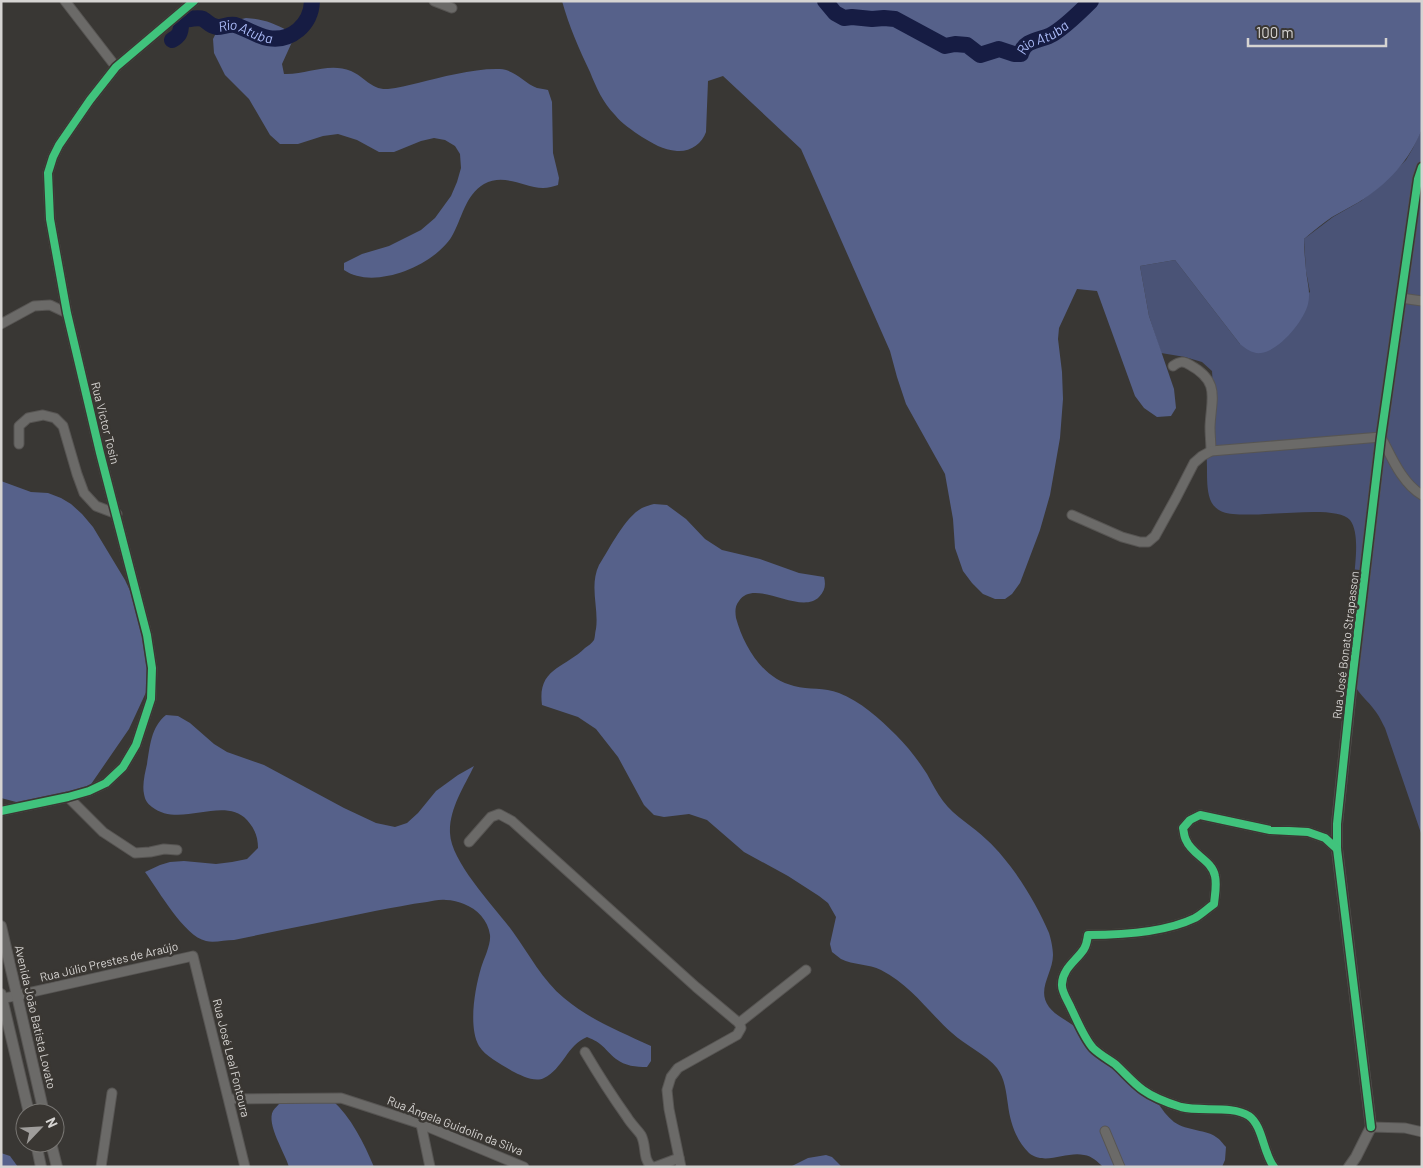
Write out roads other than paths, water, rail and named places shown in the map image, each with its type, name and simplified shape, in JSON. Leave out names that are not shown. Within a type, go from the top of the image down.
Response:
[{"type":"street","points":[[65,1],[116,67]]},
{"type":"street","name":"Rua Victor Tosin","points":[[1,810],[68,797],[106,783],[123,767],[136,745],[150,699],[152,668],[147,635],[100,453],[67,313],[50,219],[48,173],[59,145],[90,100],[116,67],[194,1]]},
{"type":"street","points":[[434,1],[452,8]]},
{"type":"street","name":"Rua José Bonato Strapasson","points":[[1371,1127],[1337,849],[1337,824],[1381,437],[1418,179],[1422,166]]},
{"type":"street","points":[[1402,298],[1422,301]]},
{"type":"street","points":[[1,324],[34,306],[50,305],[67,313]]},
{"type":"street","points":[[1173,366],[1182,361],[1193,367],[1209,381],[1213,406],[1210,427],[1211,451]]},
{"type":"street","points":[[19,444],[19,426],[28,418],[43,415],[55,418],[63,426],[84,493],[96,506],[116,514]]},
{"type":"street","points":[[1072,515],[1122,537],[1140,542],[1148,542],[1155,536],[1194,463],[1211,451],[1381,437],[1404,478],[1414,490],[1422,495]]},
{"type":"street","points":[[68,797],[103,832],[135,853],[164,849],[177,850]]},
{"type":"street","points":[[469,842],[491,817],[499,814],[512,821],[696,987],[739,1023],[741,1028],[737,1035],[678,1068],[672,1077],[667,1090],[680,1162],[653,1167],[648,1164],[643,1137],[628,1120],[608,1091],[585,1052]]},
{"type":"street","points":[[1274,1167],[1269,1160],[1256,1124],[1251,1117],[1233,1111],[1183,1107],[1162,1101],[1143,1090],[1093,1048],[1079,1024],[1061,985],[1064,975],[1072,962],[1087,944],[1088,934],[1116,935],[1175,926],[1198,917],[1214,904],[1215,874],[1209,864],[1186,841],[1183,828],[1190,820],[1200,815],[1270,830],[1308,832],[1325,838],[1337,849]]},
{"type":"street","name":"Avenida João Batista Lovato","points":[[1,926],[42,1103]]},
{"type":"street","name":"Rua Júlio Prestes de Araújo","points":[[2,997],[17,996],[193,956]]},
{"type":"street","name":"Rua José Leal Fontoura","points":[[193,956],[245,1167]]},
{"type":"street","points":[[739,1023],[806,970]]},
{"type":"street","points":[[2,997],[27,1103]]},
{"type":"street","points":[[101,1167],[112,1092]]},
{"type":"street","name":"Rua Ângela Guidolin da Silva","points":[[229,1099],[341,1098],[421,1124],[524,1167]]},
{"type":"street","points":[[421,1124],[430,1167]]},
{"type":"street","points":[[1349,1167],[1371,1127],[1405,1128],[1422,1132]]},
{"type":"street","points":[[1105,1131],[1120,1167]]},
{"type":"street","points":[[38,1153],[41,1167]]},
{"type":"street","points":[[54,1153],[57,1167]]},
{"type":"waterway","name":"Rio Atuba","points":[[172,40],[179,34],[184,20],[196,18],[203,19],[211,25],[219,27],[235,25],[268,38],[284,37],[292,34],[304,24],[311,10],[312,1]]},
{"type":"waterway","name":"Rio Atuba","points":[[825,1],[835,13],[844,18],[895,19],[945,46],[955,44],[967,45],[980,55],[999,49],[1014,54],[1021,54],[1025,46],[1054,33],[1091,1]]}]
